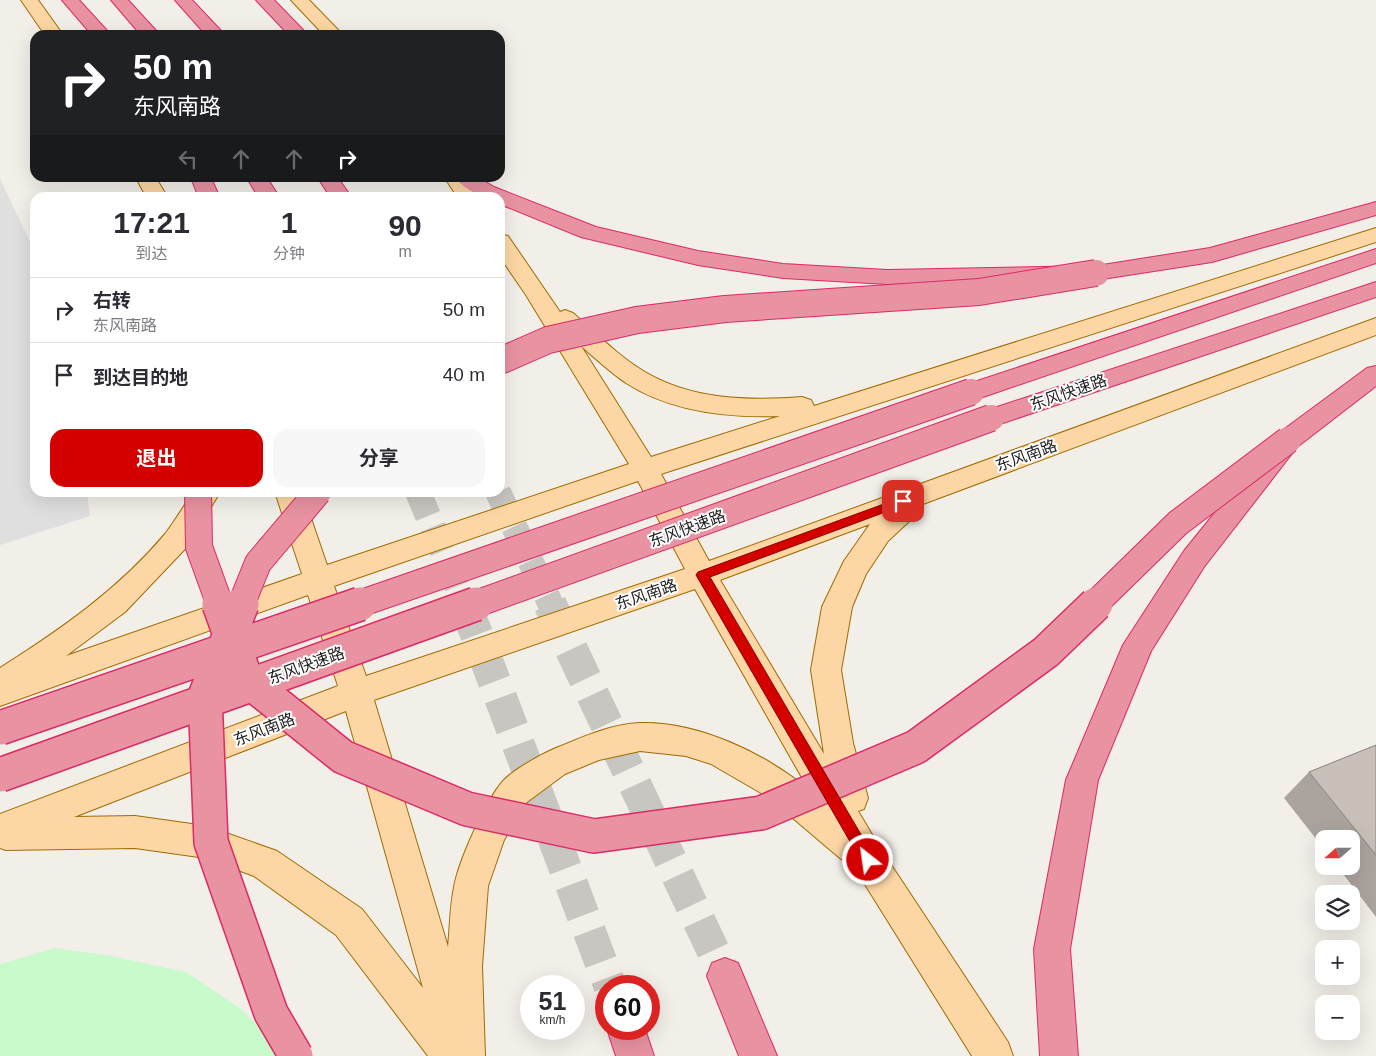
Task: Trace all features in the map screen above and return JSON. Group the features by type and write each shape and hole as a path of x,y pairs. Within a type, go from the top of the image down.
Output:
{"highway":[{"path":"70,0 97,28"},
{"path":"119,0 146,30"},
{"path":"183,0 211,30"},
{"path":"264,0 294,30"},
{"path":"468,192 489,192"},
{"path":"505,198 589,232 698,258 783,271 887,277 1096,273"},
{"path":"505,359 548,340 637,320 724,309 979,292 1212,255 1376,208"},
{"name":"东风快速路","path":"0,728 971,392 1376,256"},
{"name":"东风快速路","path":"0,775 991,418 1376,289"},
{"path":"198,497 199,547 246,679 343,757 467,809 594,836 761,813 916,747 1046,652 1178,523 1376,374"},
{"path":"1059,1056 1052,949 1082,780 1138,645 1194,559 1288,440"},
{"path":"296,1056 272,1013 211,842 205,696 258,563 314,497"},
{"path":"725,976 758,1056"},
{"path":"630,1040 635,1056"}],"main road":[{"path":"29,0 50,30"},
{"path":"299,0 329,30"},
{"path":"459,182 468,192"},
{"path":"0,693 318,580 644,469 1376,235"},
{"path":"505,248 536,292 644,469 702,575 868,860 994,1056"},
{"path":"536,292 596,346 636,377 669,393 700,402 732,407 760,408 853,401"},
{"name":"东风南路","path":"0,830 356,693 702,575 1376,326"},
{"path":"868,860 837,743 826,670 837,607 854,569 878,533 921,494"},
{"path":"0,684 115,604 175,541 204,497"},
{"path":"290,497 356,693 461,1056"},
{"path":"466,1056 464,966 471,886 490,833 515,791 554,764 596,746 640,737 686,742 719,752 780,786 868,860"},
{"path":"0,835 135,832 206,842 265,863 349,922 452,1056"}],"shaded area":[{"path":"0,179 30,242 30,497 88,497 90,516 0,545"}],"green space":[{"path":"55,948 111,956 186,972 241,1009 275,1042 281,1056 0,1056 0,964"}],"building":[{"path":"1376,745 1376,855 1360,835 1360,830 1356,830 1309,772"}],"tunnel":[{"path":"420,497 465,605"},
{"path":"500,497 551,605"},
{"path":"465,604 606,975"},
{"path":"550,604 725,976"}],"route":[{"path":"868,860 702,575 903,501"}]}
